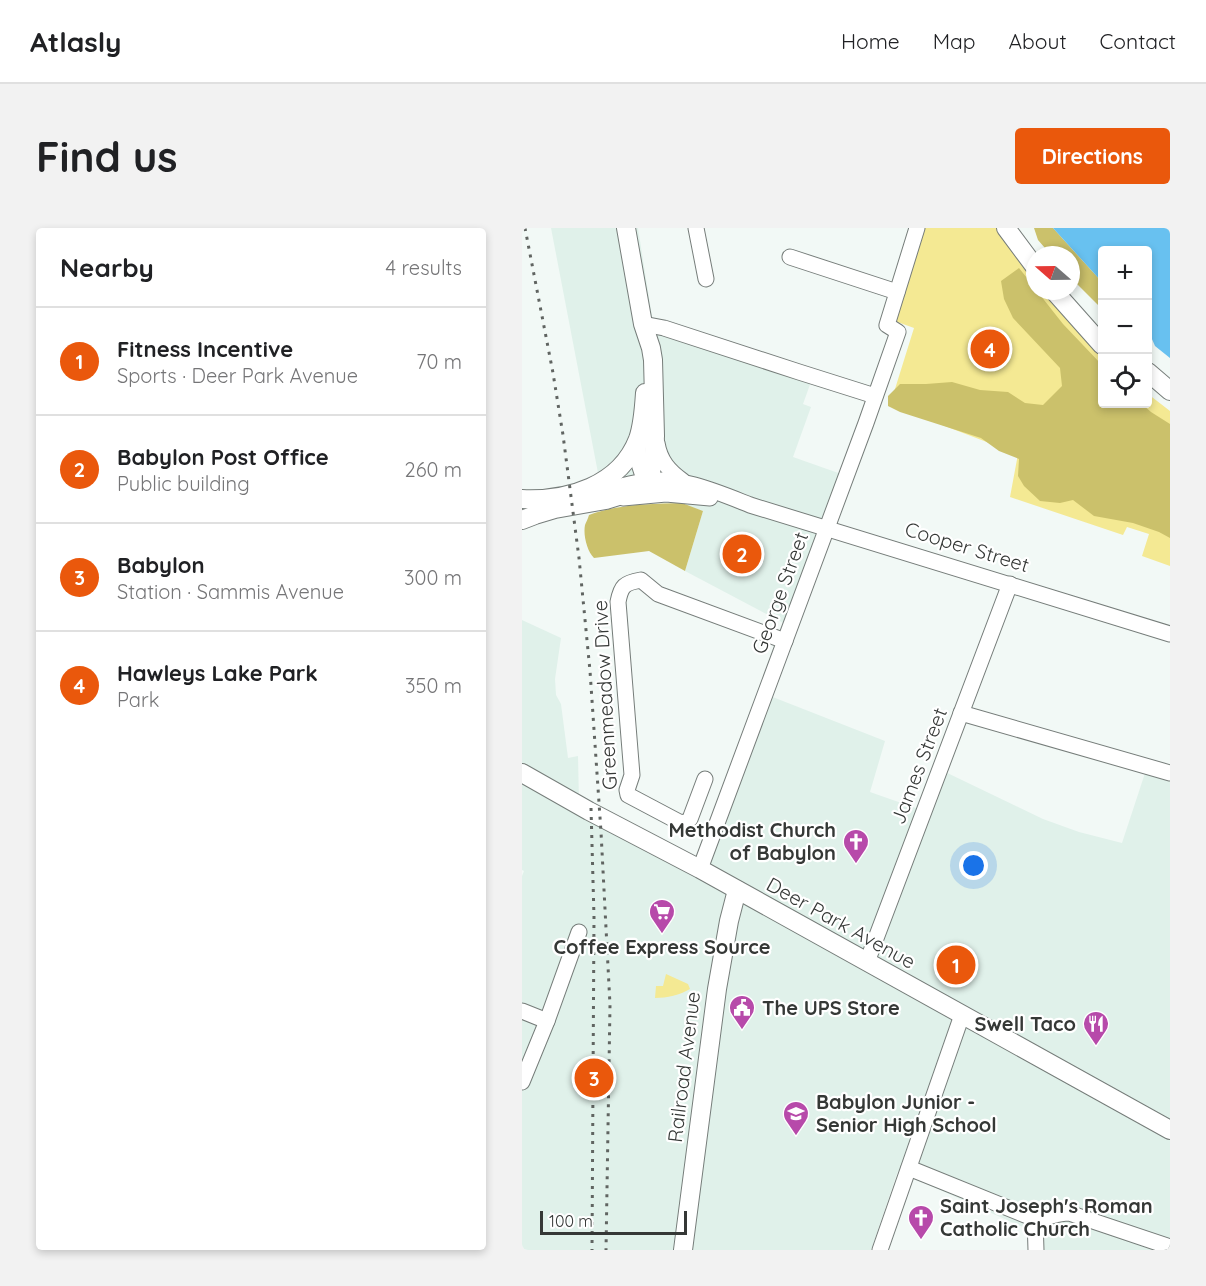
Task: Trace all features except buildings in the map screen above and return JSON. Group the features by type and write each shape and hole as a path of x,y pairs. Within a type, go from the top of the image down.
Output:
{"main road":[{"path":"522,520 555,509 606,500 635,491 646,481 652,467 643,413 644,324 626,228"},
{"path":"1011,233 1026,250"},
{"path":"1011,233 1026,254"},
{"path":"1062,300 1098,340"},
{"path":"1071,300 1098,328"},
{"path":"1152,375 1170,391"},
{"path":"1152,389 1170,404"},
{"path":"583,491 607,480 619,470 647,436"},
{"name":"Cooper Street","path":"522,499 552,498 583,491"},
{"name":"Deer Park Avenue","path":"522,773 700,869 1170,1130"},
{"name":"Railroad Avenue","path":"683,1250 717,989 737,890"}],"street":[{"path":"696,228 706,279"},
{"path":"790,257 897,292 917,228"},
{"name":"George Street","path":"700,869 898,332 887,325 897,292"},
{"path":"644,324 664,328 875,396"},
{"path":"647,436 658,448 665,465 686,483"},
{"path":"646,481 655,489 666,494"},
{"name":"Cooper Street","path":"583,491 597,491 646,481 686,483 750,505 1170,634"},
{"name":"Cooper Street","path":"606,500 666,494 699,496 750,505"},
{"name":"Greenmeadow Drive","path":"705,779 690,819 685,823 628,795 627,790 632,775 618,602 621,588 625,584 641,580 658,594 785,641"},
{"name":"James Street","path":"867,962 1010,584"},
{"path":"961,713 1170,773"},
{"path":"522,1082 579,932"},
{"path":"522,1011 547,1021"},
{"path":"880,1250 962,1015"},
{"path":"909,1168 1035,1219 1046,1219 1069,1213 1170,1247"},
{"path":"1035,1219 1036,1250"}],"shaded area":[{"path":"551,228 638,228 654,329 812,379 803,404 811,407 793,457 844,475 793,628 685,571 703,511 598,473"},
{"path":"922,228 997,228 1026,267 1026,300 1052,300 1077,330 1098,350 1098,408 1152,408 1152,397 1170,411 1170,566 1142,556 1149,534 1127,527 1123,535 1010,497 1018,454 890,405 914,328 892,320"},
{"path":"1034,228 1053,228 1069,246 1043,246 1038,240"},
{"path":"1080,258 1098,278 1098,305 1080,287"},
{"path":"1019,268 1026,277 1026,300 1044,300 1098,361 1098,408 1146,408 1170,424 1170,538 1133,523 1094,516 1073,500 1060,503 1040,501 1024,486 1018,476 1019,459 999,451 981,438 888,406 888,396 900,384 952,382 980,390 1008,392 1025,403 1043,405 1062,386 1060,368 1013,318 1004,299 1001,281"},
{"path":"682,503 703,511 685,571 649,551 594,558 589,551 585,525 589,515 623,507"},
{"path":"522,620 561,638 555,679 556,695 561,704 568,758 578,756 579,801 700,867 765,694 885,741 870,792 927,812 939,769 1043,819 1079,832 1122,843 1147,767 1170,774 1170,1250 1045,1250 1029,1244 1027,1229 898,1171 871,1250 522,1250 522,876 524,871 522,870"},
{"path":"666,974 688,984 690,989 673,996 655,998 656,986 663,986"}],"water":[{"path":"1053,228 1170,228 1170,358 1155,346 1152,339 1152,246 1098,246 1098,278 1080,258 1080,246 1069,246"}],"railway":[{"path":"525,228 563,435 579,558 590,671 610,1005 606,1250"},
{"path":"591,808 594,917 592,1250"}],"place":[{"name":"Hawleys Lake Park","path":"990,349"},
{"name":"Babylon Post Office","path":"742,554"},
{"name":"Methodist Church of Babylon","path":"856,865"},
{"name":"Coffee Express Source","path":"662,935"},
{"name":"Fitness Incentive","path":"956,965"},
{"name":"The UPS Store","path":"742,1031"},
{"name":"Swell Taco","path":"1096,1047"},
{"name":"Babylon","path":"594,1078"},
{"name":"Babylon Junior - Senior High School","path":"796,1137"},
{"name":"Saint Joseph's Roman Catholic Church","path":"921,1241"}]}
